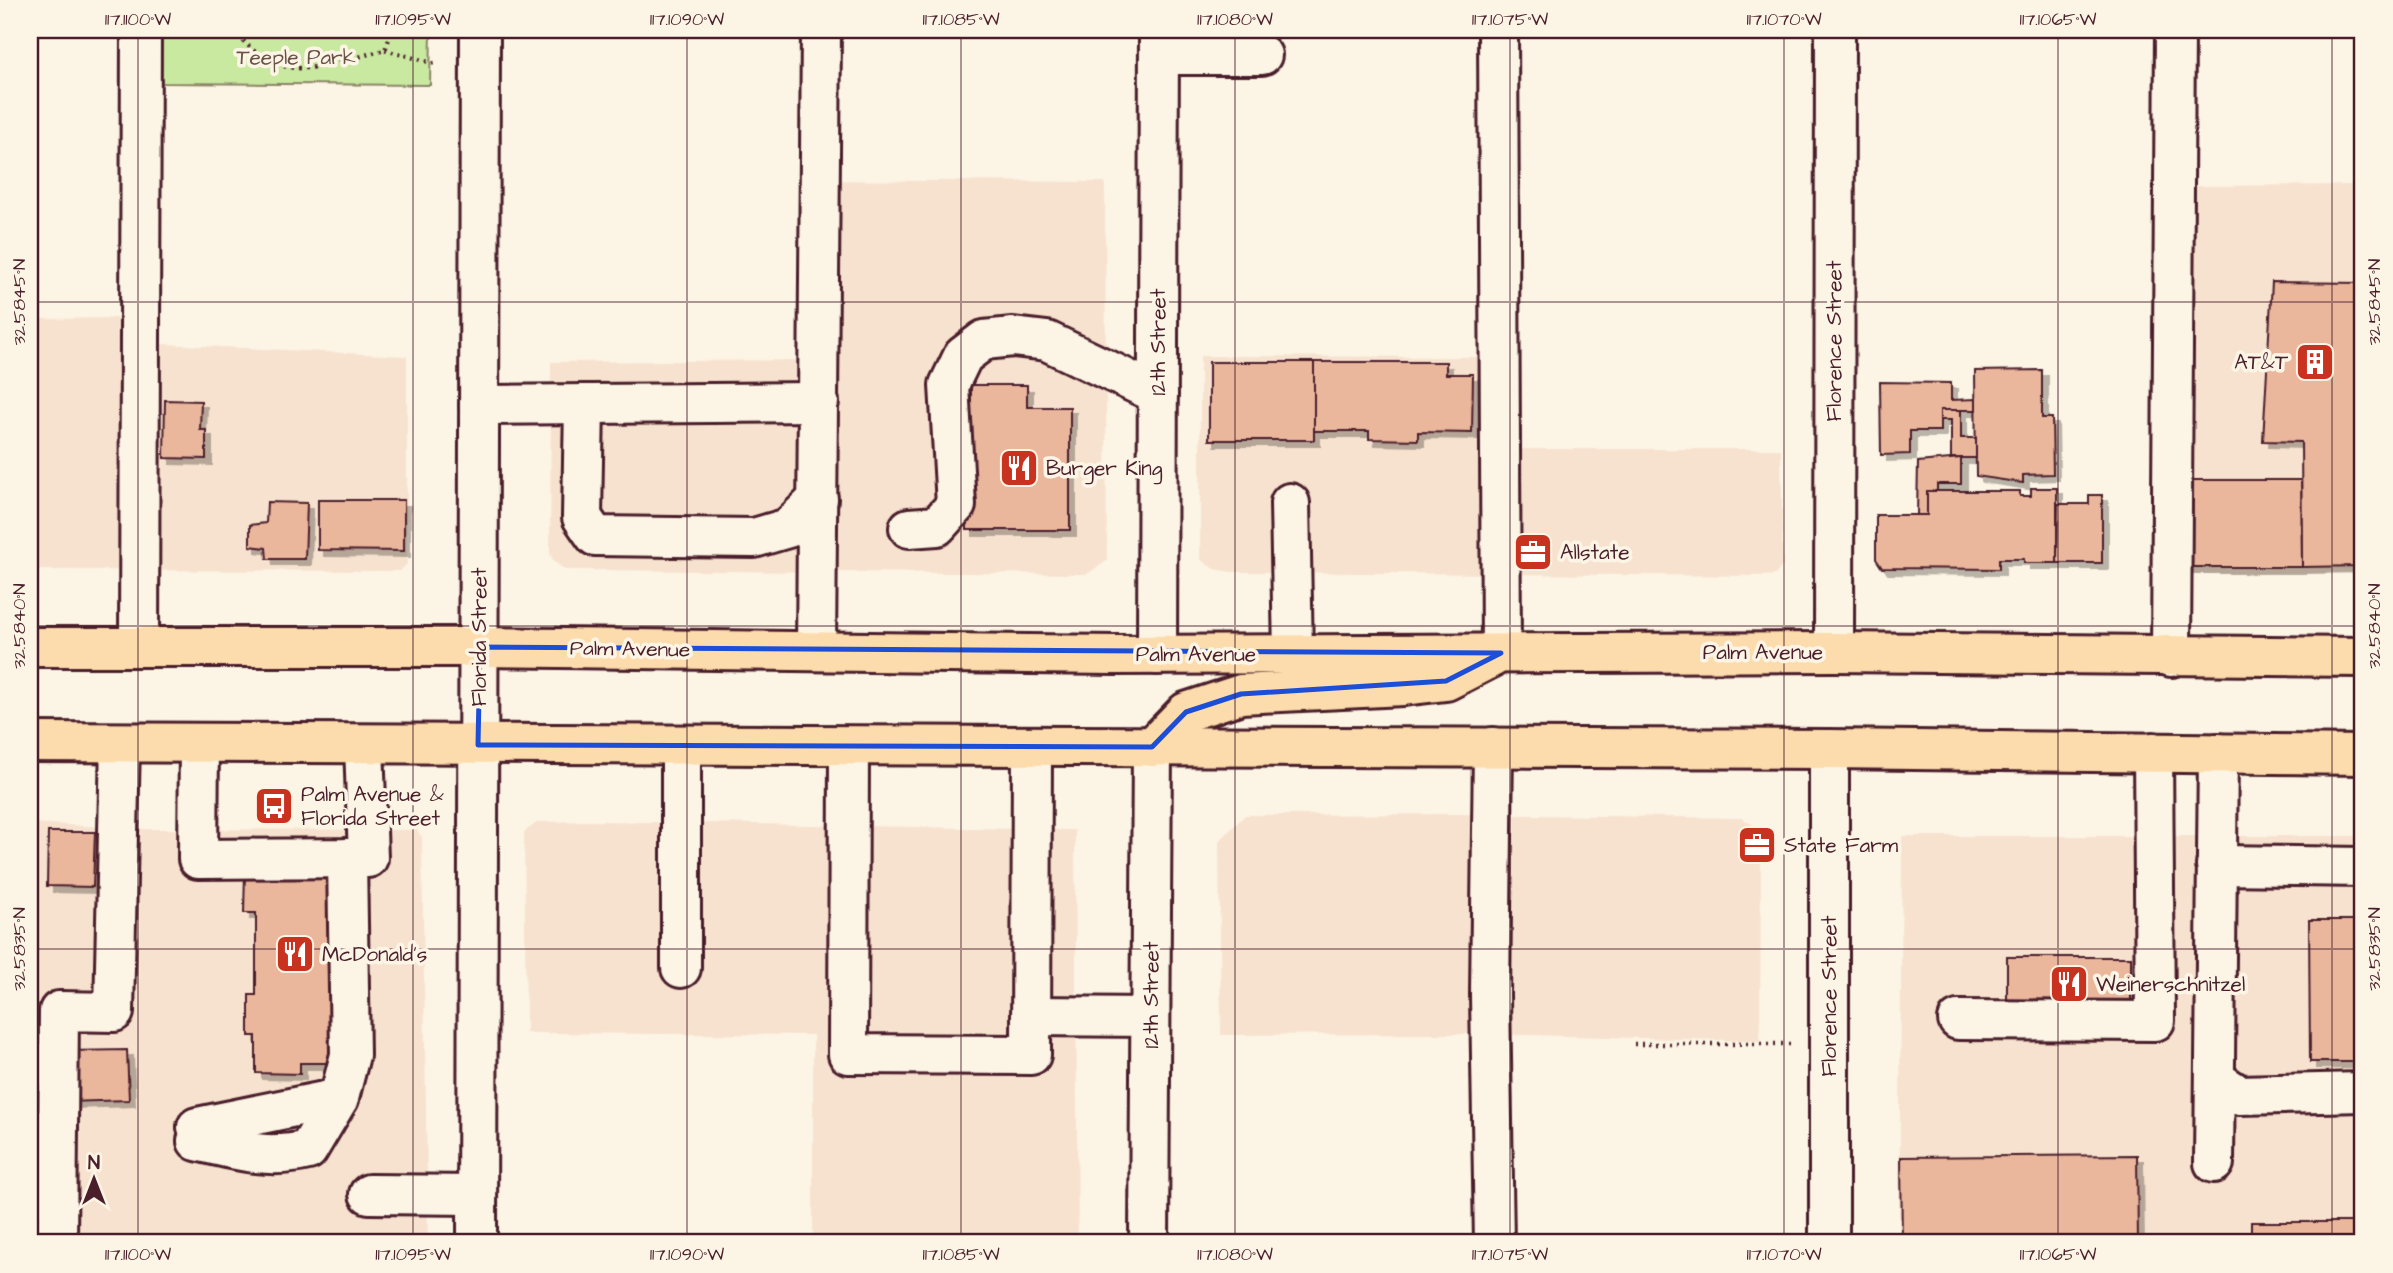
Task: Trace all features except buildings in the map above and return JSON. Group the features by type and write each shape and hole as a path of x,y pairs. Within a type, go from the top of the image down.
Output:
{"highway":[{"name":"Palm Avenue","path":"30,647 480,647 1157,655 1834,652 2363,657"},
{"path":"1152,747 1186,712 1241,694 1403,686 1446,681 1501,653"},
{"path":"30,742 1493,747 2363,755"}],"street":[{"path":"139,647 141,30"},
{"name":"Florida Street","path":"477,1243 480,30"},
{"path":"816,652 821,30"},
{"path":"1498,30 1501,653"},
{"name":"Florence Street","path":"1834,652 1835,30"},
{"path":"2171,657 2175,30"},
{"path":"1159,42 1262,55"},
{"name":"12th Street","path":"1157,655 1159,42"},
{"path":"909,528 937,526 956,505 949,385 963,356 984,341 1013,337 1047,341 1158,394"},
{"path":"478,405 819,402"},
{"path":"584,404 582,517 595,536 754,538 788,528 818,499"},
{"path":"1290,503 1293,654"},
{"path":"57,1243 59,1011 114,1012 120,743"},
{"path":"199,743 198,859 358,858"},
{"path":"197,1134 339,1098 350,1055 364,744"},
{"path":"681,746 681,968"},
{"path":"849,746 848,1054 1031,1055 1032,746"},
{"name":"12th Street","path":"1149,1243 1152,747"},
{"path":"1493,747 1490,995 1494,1243"},
{"name":"Florence Street","path":"1829,749 1829,1243"},
{"path":"1958,1020 2155,1021 2152,752"},
{"path":"2214,1163 2218,752"},
{"path":"2216,865 2363,867"},
{"path":"1031,1016 1150,1017"},
{"path":"2215,1079 2239,1095 2363,1092"},
{"path":"369,1194 477,1195"}],"path":[{"path":"234,30 273,64 298,70 385,50 436,64"},
{"path":"385,50 392,30"},
{"path":"1634,1044 1829,1044"}],"highlighted area":[{"path":"480,647 1501,653 1446,681 1241,694 1186,712 1152,747 478,745"}],"shaded area":[{"path":"801,180 1105,182 1107,561 1087,574 565,570 554,562 550,554 551,362 802,360"},
{"path":"2363,185 2363,573 2182,574 2183,186"},
{"path":"122,318 124,342 407,356 407,564 400,571 30,570 30,319"},
{"path":"1200,356 1492,357 1492,449 1781,449 1783,565 1775,575 1765,576 1231,572 1214,569 1200,559"},
{"path":"1470,814 1742,818 1768,835 1768,859 1761,863 1760,1041 1483,1034 1221,1035 1219,841 1245,815"},
{"path":"538,822 1075,830 1078,1243 813,1243 813,1035 526,1033 524,832"},
{"path":"30,823 146,829 417,830 422,837 428,1243 30,1243"},
{"path":"1902,836 2363,836 2363,1243 1899,1243"}],"green space":[{"name":"Teeple Park","path":"161,30 431,30 430,85 161,83"}],"place":[{"name":"AT&T","path":"2315,362"},
{"name":"Burger King","path":"1019,468"},
{"name":"Allstate","path":"1533,552"},
{"name":"Palm Avenue & Florida Street","path":"274,806"},
{"name":"State Farm","path":"1757,845"},
{"name":"McDonald's","path":"295,954"},
{"name":"Weinerschnitzel","path":"2069,984"}]}
